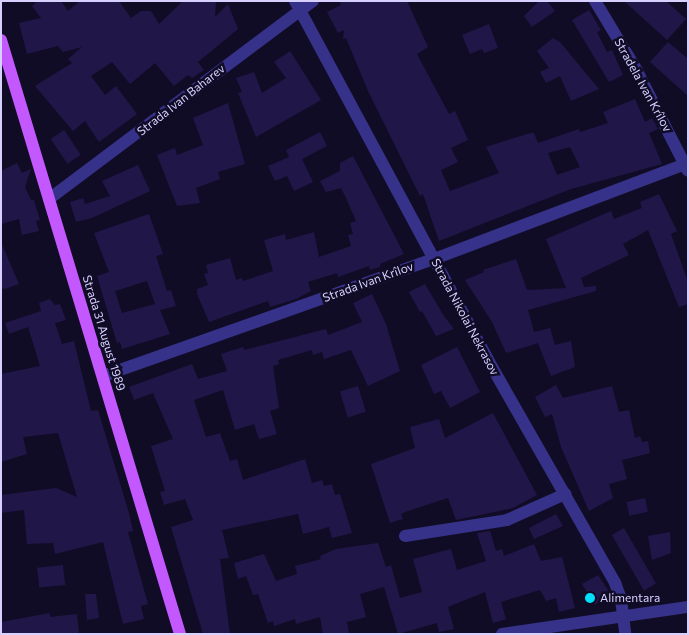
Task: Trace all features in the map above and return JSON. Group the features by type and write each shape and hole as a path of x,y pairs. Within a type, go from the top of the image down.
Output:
{"main road":[{"name":"Strada 31 August 1989","path":"1,40 180,634"}],"street":[{"name":"Strada Ivan Baharev","path":"50,199 103,162 298,5 313,1"},
{"name":"Stradela Ivan Krîlov","path":"595,1 636,69 687,166"},
{"name":"Strada Nikolai Nekrasov","path":"298,5 434,259 615,582 624,616 626,634"},
{"name":"Strada Ivan Krîlov","path":"103,376 434,259 687,166"},
{"path":"405,536 507,520 566,494"},
{"path":"502,634 688,607"}],"building":[{"path":"38,1 61,1 68,11 80,1 119,1 131,18 141,11 151,11 159,24 183,1 216,1 215,17 228,4 238,29 198,62 204,70 192,78 188,75 174,86 155,63 130,84 112,62 91,76 105,95 116,86 137,114 99,142 85,121 73,131 35,86 72,63 68,59 82,47 63,52 58,46 27,54 19,23 41,18 32,6"},
{"path":"339,1 407,1 428,47 417,54 449,114 455,111 468,140 451,148 458,162 441,170 450,191 499,173 486,147 530,133 534,133 538,143 579,129 580,132 608,123 603,112 635,99 645,122 652,118 658,129 649,133 662,164 571,189 439,241 423,194 420,196 368,91 346,38 343,39 344,30 338,33 327,12 341,5","holes":["570,147 580,167 557,175 548,153"]},
{"path":"539,1 547,1 555,11 532,27 524,16"},
{"path":"624,1 666,1 686,19 667,40"},
{"path":"589,10 601,30 597,32 607,52 612,50 623,75 609,82 572,20"},
{"path":"489,24 498,48 484,53 482,49 470,54 462,35"},
{"path":"553,38 560,42 599,89 571,101 560,76 546,83 540,72 549,68 537,51"},
{"path":"668,42 688,59 688,96 650,62"},
{"path":"290,51 321,100 256,137 238,93 242,92 236,78 254,72 262,93 286,78 274,62"},
{"path":"228,103 245,164 218,172 220,179 196,188 200,203 177,206 157,155 175,148 177,155 203,145 193,118"},
{"path":"64,130 81,155 68,164 51,139"},
{"path":"320,132 327,146 302,159 313,182 294,191 287,176 275,181 268,166 289,157 286,150"},
{"path":"353,156 404,254 380,264 380,267 370,270 369,266 338,277 337,273 308,282 311,291 296,299 270,307 268,301 209,322 197,294 197,289 208,285 204,274 208,273 206,265 230,258 236,280 242,278 243,281 273,271 264,240 285,234 286,240 314,232 319,257 351,246 348,235 353,234 350,223 356,221 346,198 341,188 326,192 320,181 340,171 340,163"},
{"path":"17,163 22,173 31,169 25,187 31,200 34,200 40,220 36,221 39,231 22,235 19,219 1,224 1,171"},
{"path":"138,165 150,191 92,218 76,222 70,202 83,198 85,204 110,196 102,181"},
{"path":"659,194 677,231 671,234 688,282 688,304 679,307 648,230 623,244 629,255 581,278 584,287 596,286 596,291 528,310 534,332 550,328 555,345 571,341 575,367 551,376 538,343 506,353 492,322 465,280 484,272 483,270 516,259 527,290 566,288 546,239 611,211 614,219 642,208 640,202"},
{"path":"149,214 163,254 156,256 167,291 171,290 176,306 160,310 170,334 122,349 120,342 117,343 97,276 109,272 94,233","holes":["147,281 155,304 122,313 115,291"]},
{"path":"1,242 19,284 5,289 1,288"},
{"path":"425,284 454,329 436,336 422,311 420,312 409,292"},
{"path":"372,294 386,324 400,371 368,386 351,350 324,359 322,352 313,355 312,350 278,360 279,364 273,366 279,408 270,411 277,434 259,439 254,424 235,430 223,390 194,400 206,437 220,433 230,461 237,459 243,480 305,459 312,483 322,480 324,486 332,484 335,495 340,494 352,533 332,538 329,527 303,534 298,514 222,530 229,558 220,559 230,634 203,634 171,527 193,520 185,499 164,505 160,492 165,491 151,446 173,439 153,393 134,400 129,387 192,364 198,379 227,371 221,354 243,347 244,350 326,329 328,335 362,322 353,303"},
{"path":"50,299 55,305 60,304 66,320 55,323 62,344 74,341 91,411 98,410 129,513 133,531 128,532 148,604 141,606 144,619 123,624 103,542 55,554 53,543 27,544 24,510 1,513 1,495 56,488 77,497 58,433 23,437 27,454 1,462 1,374 40,366 28,327 9,334 5,323 41,311 39,303"},
{"path":"457,347 480,392 450,408 441,391 434,394 421,365"},
{"path":"556,385 563,398 612,386 619,412 629,410 635,438 640,436 642,442 648,441 650,453 622,460 627,479 609,484 613,498 589,511 561,447 552,414 545,417 535,397"},
{"path":"358,386 366,412 348,417 340,392"},
{"path":"493,413 537,495 513,508 456,520 448,498 401,514 403,519 390,523 371,464 415,448 410,427 439,419 445,438"},
{"path":"645,498 648,512 629,516 626,502"},
{"path":"556,514 563,526 534,539 529,528"},
{"path":"624,528 656,583 644,590 612,535"},
{"path":"490,531 496,551 502,549 504,556 534,544 541,561 562,557 575,608 559,612 556,598 546,601 540,590 501,602 506,619 493,623 485,592 448,607 454,629 439,632 437,623 398,634 384,587 360,594 366,617 347,622 349,634 323,634 320,617 296,624 295,619 274,626 273,621 268,623 258,594 253,595 246,576 238,579 234,563 264,554 276,581 297,574 295,566 321,559 320,556 336,549 378,543 386,567 391,565 400,598 422,592 413,559 451,549 457,570 486,561 477,533"},
{"path":"670,532 671,553 652,560 648,536"},
{"path":"63,565 65,585 39,588 37,568"},
{"path":"598,575 610,593 595,605 582,584"},
{"path":"85,594 96,594 99,618 87,620"},
{"path":"50,613 50,617 77,614 79,634 1,634 1,622"}],"place":[{"name":"Alimentara","path":"590,598"}]}
